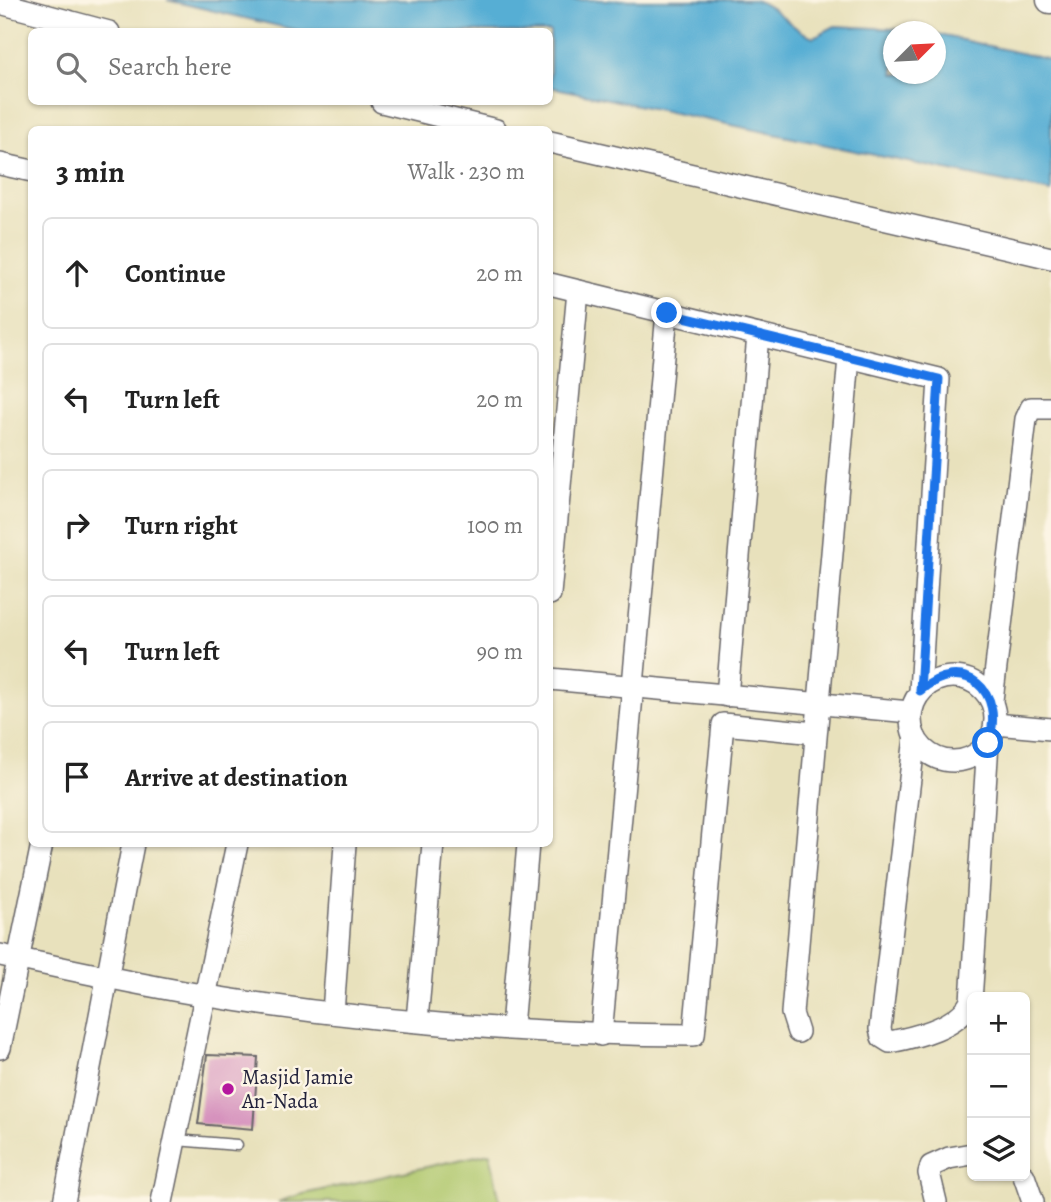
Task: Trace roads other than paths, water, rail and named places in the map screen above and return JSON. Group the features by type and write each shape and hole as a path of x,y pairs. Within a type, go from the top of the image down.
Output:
{"street":[{"path":"0,3 93,28"},
{"path":"394,105 480,126"},
{"path":"553,143 1051,258"},
{"path":"0,164 28,170"},
{"path":"553,285 939,379 920,691 910,712 915,737 880,1030 882,1037 890,1042 954,1021 966,1012 971,1002 992,734 992,700 1026,419 1036,406 1051,408"},
{"path":"553,562 578,291"},
{"path":"601,1035 667,313"},
{"path":"727,696 758,335"},
{"path":"798,1032 792,1013 814,733 849,358"},
{"path":"920,691 931,682 958,676 972,680 992,700"},
{"path":"553,679 910,712"},
{"path":"9,957 207,996 333,1013 601,1035 694,1035 723,724 814,733"},
{"path":"915,737 926,752 941,760 959,761 975,755 992,734 1051,729"},
{"path":"0,1048 9,957 41,847"},
{"path":"64,1202 132,847"},
{"path":"162,1202 236,847"},
{"path":"333,1013 345,847"},
{"path":"417,1020 433,847"},
{"path":"512,1027 528,847"},
{"path":"936,1202 929,1173 932,1166 949,1158 967,1155"},
{"path":"1026,1181 1033,1202"}],"lane":[{"path":"176,1140 237,1145"}],"water":[{"path":"167,0 754,0 770,7 798,29 814,37 835,26 883,29 883,84 946,84 946,36 1051,60 1051,192 553,88 553,28 287,28"}],"place":[{"name":"Masjid Jamie An-Nada","path":"228,1089"}]}
